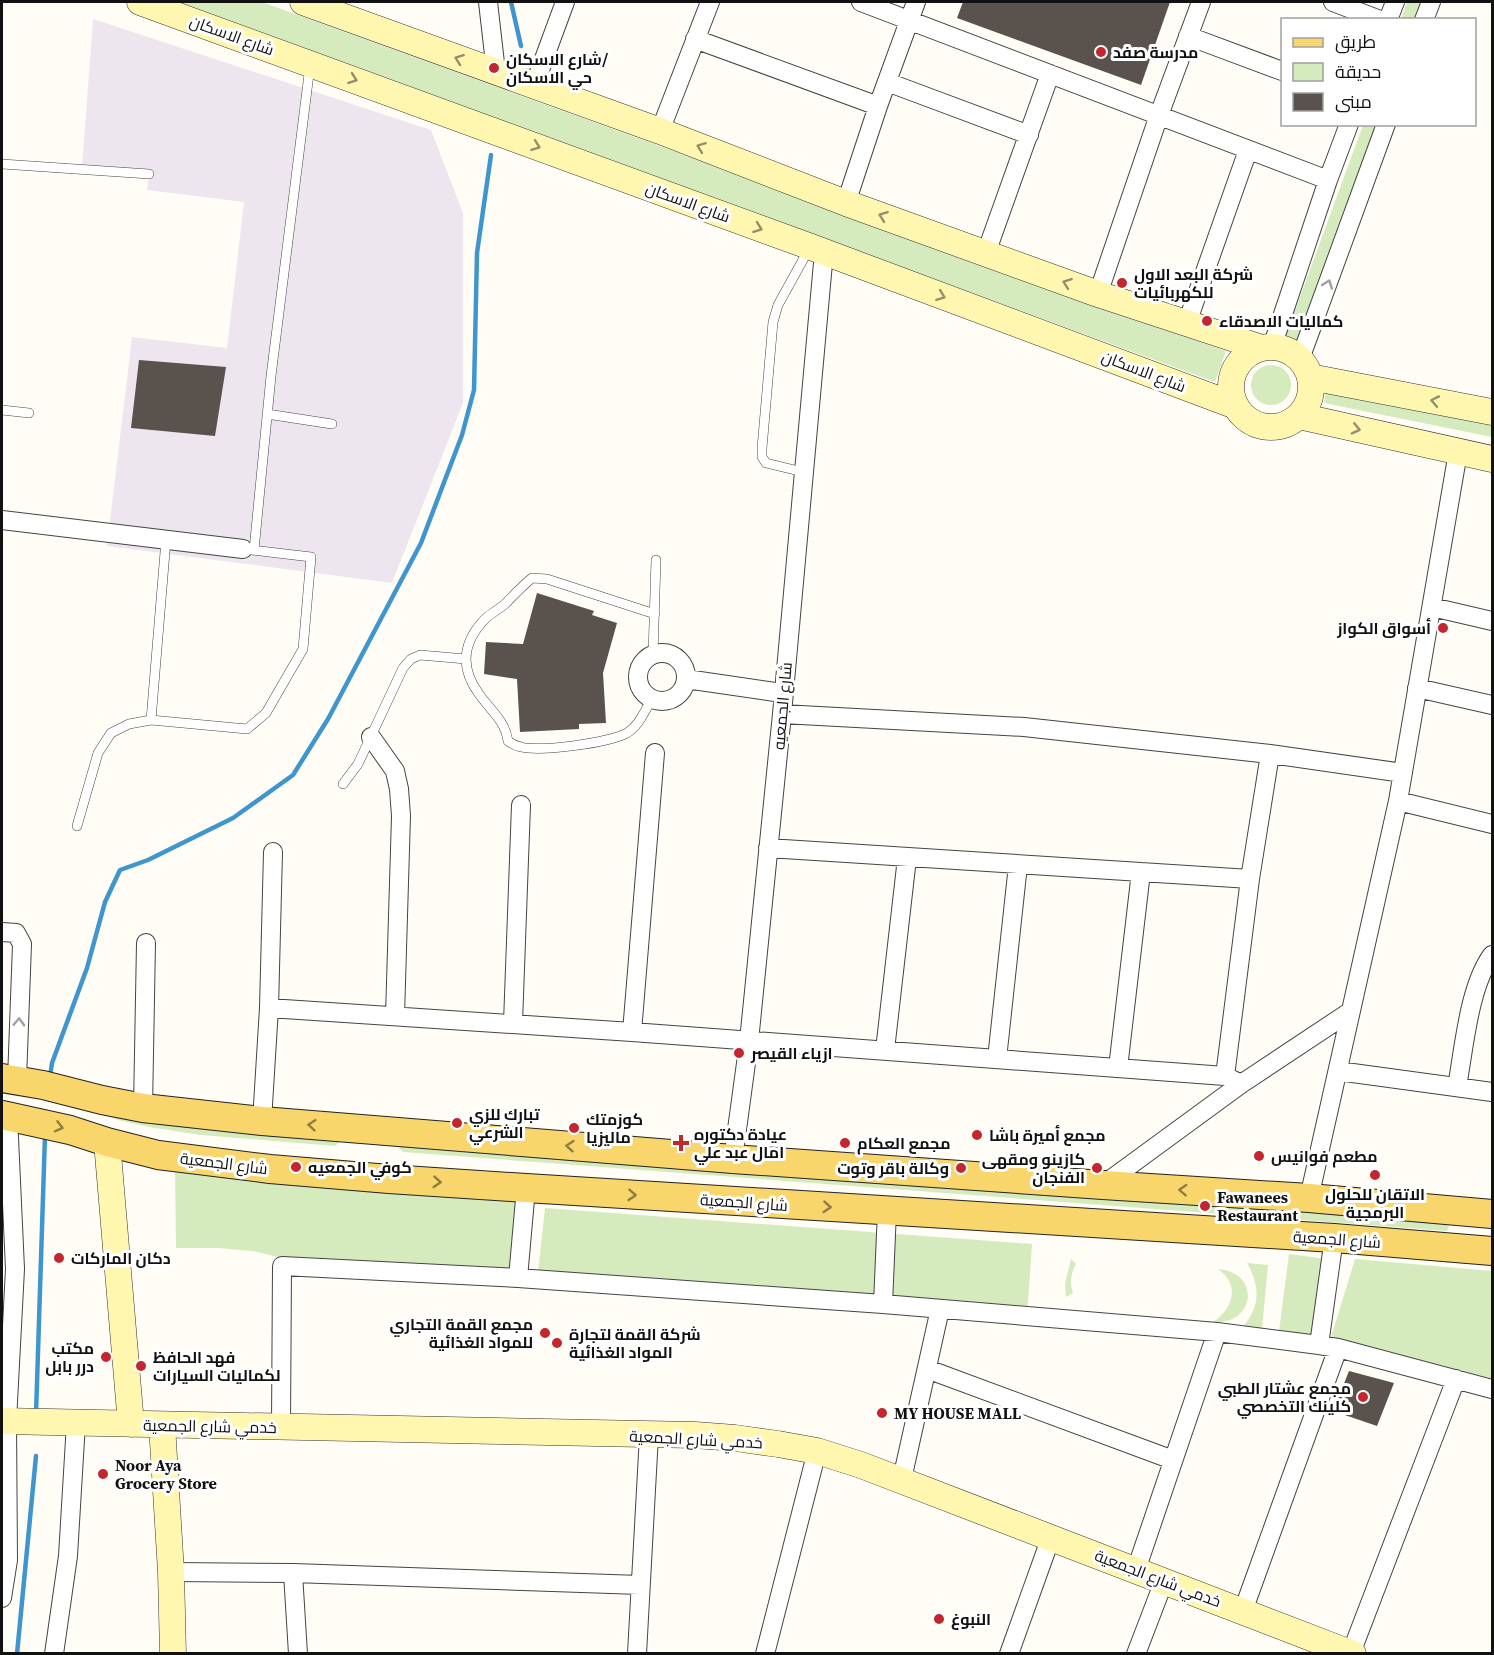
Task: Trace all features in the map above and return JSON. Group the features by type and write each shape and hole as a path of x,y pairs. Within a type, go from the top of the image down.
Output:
{"main road":[{"name":"شارع الاسكان","path":"140,2 818,249 1236,406"},
{"path":"318,4 986,254 1187,323 1267,347 1292,352 1305,368 1311,388 1310,398 1299,416 1281,426 1270,427 1250,421 1236,406 1232,396 1231,386 1237,366 1252,351 1267,347"},
{"path":"1305,368 1492,412"},
{"path":"1299,416 1492,459"},
{"path":"9,1079 142,1108 262,1121 733,1159 1309,1198 1492,1214"},
{"name":"شارع الجمعية","path":"5,1116 70,1130 158,1155 270,1169 526,1188 1334,1238 1492,1251"},
{"path":"334,1174 345,1161 348,1153 346,1136 342,1128"},
{"path":"394,1179 389,1173 385,1155 387,1147 397,1133"},
{"path":"107,1142 131,1424"},
{"path":"1442,1248 1453,1230 1449,1210"},
{"name":"خدمي شارع الجمعية","path":"4,1421 695,1435 735,1438 817,1451 902,1479 1352,1653"},
{"path":"162,1425 171,1572 173,1653"}],"street":[{"path":"488,2 496,72"},
{"path":"534,86 565,2"},
{"path":"861,2 1328,180"},
{"path":"846,203 886,82 916,2"},
{"path":"1098,294 1159,116 1202,2"},
{"path":"1333,2 1375,18"},
{"path":"1389,18 1395,2"},
{"path":"1425,18 1431,2"},
{"path":"660,131 695,39 703,4"},
{"path":"1188,36 1281,71"},
{"path":"695,39 878,106"},
{"path":"986,254 1050,74"},
{"path":"886,82 1029,135"},
{"path":"1267,347 1348,126"},
{"path":"1305,368 1385,126"},
{"path":"1187,323 1248,150"},
{"name":"شارع الجمعيه","path":"733,1159 749,1041 782,714 782,693 803,472 818,249"},
{"path":"1309,1198 1398,801 1458,452"},
{"path":"2,520 248,550"},
{"path":"1432,607 1492,621"},
{"path":"666,653 680,661 684,667 686,679 677,696 662,702 652,699 642,691 637,675 644,661 653,655 666,653"},
{"path":"686,679 782,693"},
{"path":"1418,688 1492,705"},
{"path":"782,714 1024,727 1270,754 1402,773"},
{"path":"371,737 395,771 399,789 401,816 395,1016"},
{"path":"632,1032 655,753"},
{"path":"1233,1080 1250,879 1270,754"},
{"path":"1398,801 1492,824"},
{"path":"513,1023 521,805"},
{"path":"768,848 1250,879"},
{"path":"262,1121 269,1008 273,852"},
{"path":"885,1050 907,858"},
{"path":"997,1059 1018,865"},
{"path":"1118,1068 1141,872"},
{"path":"2,932 16,933 22,944 9,1079"},
{"path":"142,1108 146,943"},
{"path":"1457,1087 1478,980 1492,955"},
{"path":"269,1008 885,1050 1118,1068 1233,1080"},
{"path":"1103,1185 1233,1080 1351,1011"},
{"path":"1338,1071 1492,1092"},
{"path":"2,1598 5,1560 4,1421 8,1269 5,1116"},
{"path":"518,1278 526,1188"},
{"path":"883,1304 887,1211"},
{"path":"1319,1345 1334,1238"},
{"path":"281,1427 282,1266 518,1278 883,1304 1217,1332 1338,1348 1492,1389"},
{"path":"902,1479 940,1309"},
{"path":"1136,1570 1217,1332"},
{"path":"1243,1611 1338,1348"},
{"path":"927,1369 1173,1460"},
{"path":"1352,1653 1456,1379"},
{"path":"54,1653 68,1556 76,1423"},
{"path":"637,1653 650,1435"},
{"path":"765,1653 817,1451"},
{"path":"1009,1653 1051,1537"},
{"path":"171,1572 293,1573 640,1585"},
{"path":"293,1573 298,1653"},
{"path":"1136,1653 1164,1581"}],"lane":[{"path":"77,826 98,753 111,733 129,724 151,720 247,729 266,713 303,649 311,557 248,550 310,64"},
{"path":"2,164 149,174"},
{"path":"803,472 766,463 762,457 762,448 773,322 778,305 818,249"},
{"path":"2,410 29,413"},
{"path":"267,414 332,424"},
{"path":"151,720 166,540"},
{"path":"653,655 656,560"},
{"path":"652,699 636,727 626,733 590,744 533,749 517,747 508,741 507,731 501,720 477,692 468,675 466,658 467,646 486,619 532,578 547,579 654,615"},
{"path":"343,784 358,764 403,668 411,659 420,656 466,658"}],"shaded area":[{"path":"93,19 431,130 463,213 463,403 392,583 107,546 132,337 227,348 244,202 147,190 149,175 82,167"}],"green space":[{"path":"179,2 262,2 1226,351 1215,382"},
{"path":"1407,2 1422,2 1415,18 1402,18"},
{"path":"1363,126 1377,126 1298,343 1285,338"},
{"path":"1271,365 1285,371 1291,385 1285,399 1271,405 1257,399 1251,385 1257,371"},
{"path":"1326,389 1492,423 1492,437 1324,403"},
{"path":"88,1109 341,1141 335,1146 201,1135 118,1120"},
{"path":"398,1142 1446,1220 1449,1226 1447,1231 403,1152 398,1147"},
{"path":"175,1166 520,1192 518,1280 290,1260 253,1251 176,1248"},
{"path":"545,1208 1032,1244 1027,1317 537,1282"},
{"path":"1289,1254 1327,1259 1316,1344 1278,1339"},
{"path":"1071,1259 1076,1264 1071,1278 1073,1293 1066,1297 1065,1284"},
{"path":"1355,1259 1492,1271 1492,1389 1329,1344"},
{"path":"1247,1263 1268,1265 1262,1329 1242,1328 1252,1312 1256,1297 1255,1281"},
{"path":"1218,1269 1232,1272 1241,1279 1247,1288 1248,1298 1245,1307 1238,1315 1227,1321 1213,1322 1226,1310 1232,1296 1229,1282"}],"building":[{"name":"مدرسة صفد","path":"963,2 1170,2 1141,85 957,18"},
{"path":"139,360 226,367 215,436 131,428"},
{"path":"537,593 594,611 592,615 617,623 603,673 606,723 579,724 579,729 520,732 517,679 484,674 486,642 523,644"},
{"name":"مجمع عشتار الطبي كلينك التخصصي","path":"1349,1371 1394,1383 1377,1426 1333,1411"}],"waterway":[{"path":"511,2 521,46"},
{"path":"50,1077 52,1063 87,968 105,902 120,870 148,860 233,818 293,775 328,719 421,543 462,435 474,390 477,253 491,155"},
{"path":"36,1414 45,1135"},
{"path":"17,1654 36,1456"}],"place":[{"name":"مدرسة صفد","path":"1101,52"},
{"name":"شارع الاسكان/ حي الاسكان","path":"494,68"},
{"name":"شركة البعد الاول للكهربائيات","path":"1122,283"},
{"name":"كماليات الاصدقاء","path":"1207,321"},
{"name":"أسواق الكواز","path":"1443,628"},
{"name":"ازياء القيصر","path":"739,1053"},
{"name":"تبارك للزي الشرعي","path":"457,1123"},
{"name":"كوزمتك ماليزيا","path":"574,1128"},
{"name":"مجمع أميرة باشا","path":"977,1135"},
{"name":"عيادة دكتوره امال عبد علي","path":"681,1143"},
{"name":"مجمع العكام","path":"845,1143"},
{"name":"مطعم فوانيس","path":"1259,1156"},
{"name":"كوفي الجمعيه","path":"296,1167"},
{"name":"وكالة باقر وتوت","path":"961,1168"},
{"name":"كازينو ومقهى الفنجان","path":"1097,1168"},
{"name":"الاتقان للحلول البرمجية","path":"1375,1175"},
{"name":"Fawanees Restaurant","path":"1205,1206"},
{"name":"دكان الماركات","path":"59,1258"},
{"name":"مجمع القمة التجاري للمواد الغذائية","path":"545,1333"},
{"name":"شركة القمة لتجارة المواد الغذائية","path":"557,1343"},
{"name":"مكتب درر بابل","path":"106,1357"},
{"name":"فهد الحافظ لكماليات السيارات","path":"141,1366"},
{"name":"مجمع عشتار الطبي كلينك التخصصي","path":"1363,1397"},
{"name":"MY HOUSE MALL","path":"882,1413"},
{"name":"Noor Aya Grocery Store","path":"103,1474"},
{"name":"النبوغ","path":"939,1619"}]}
